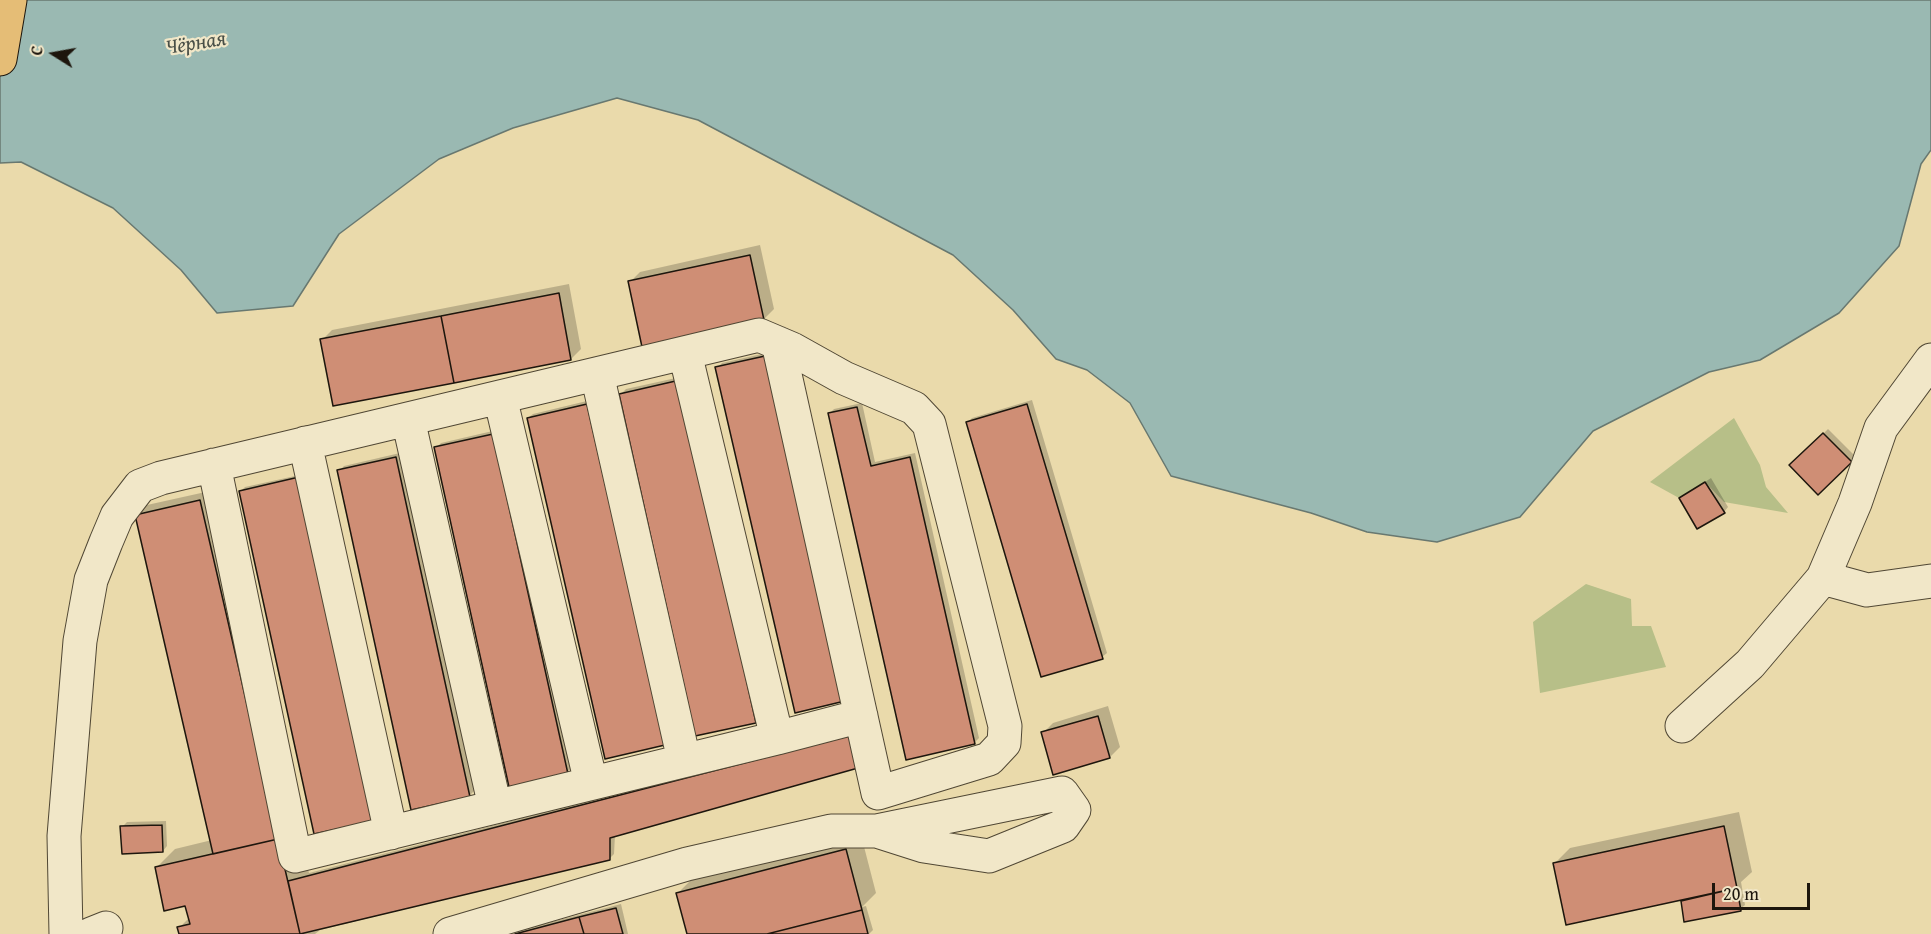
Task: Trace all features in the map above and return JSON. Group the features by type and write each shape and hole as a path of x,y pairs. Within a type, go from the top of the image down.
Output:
{"main road":[{"path":"0,59 10,0"}],"lane":[{"path":"66,934 64,836 80,641 92,580 117,516 140,486 161,478 214,465 759,336 778,344 844,378 914,408 929,424 1005,726 1004,743 989,759 878,794 778,344"},
{"path":"685,353 777,738"},
{"path":"1682,726 1750,664 1823,578 1855,503 1881,428 1931,360"},
{"path":"597,374 684,760"},
{"path":"500,397 591,783"},
{"path":"408,419 495,807"},
{"path":"305,443 391,832"},
{"path":"214,465 295,856 861,716"},
{"path":"1823,578 1867,590 1931,581"},
{"path":"450,934 687,864 831,831 877,831 1062,793 1074,810 1063,826 989,856 924,846 877,831"}],"green space":[{"path":"1734,418 1760,465 1766,487 1788,513 1724,502 1705,482 1679,498 1650,482"},
{"path":"1586,584 1631,599 1632,626 1651,626 1666,667 1540,693 1533,622"}],"water":[{"name":"Чёрная","path":"0,0 1931,0 1931,150 1921,164 1899,246 1839,313 1760,360 1709,372 1593,431 1520,517 1437,542 1367,532 1311,513 1171,476 1130,403 1087,370 1056,359 1013,310 953,255 698,120 617,98 513,128 439,159 339,234 293,306 217,313 181,270 113,208 21,162 0,163"}],"building":[{"path":"750,255 764,320 642,347 628,281"},
{"path":"559,293 571,360 454,383 441,316"},
{"path":"441,316 454,383 333,406 320,339"},
{"path":"774,354 853,699 795,713 715,367"},
{"path":"680,380 756,723 695,736 619,394"},
{"path":"587,404 665,745 605,759 527,418"},
{"path":"1027,404 1103,659 1041,677 966,422"},
{"path":"857,407 871,466 910,457 975,744 906,760 828,413"},
{"path":"1823,433 1852,462 1818,495 1789,465"},
{"path":"493,434 568,774 509,787 434,447"},
{"path":"396,457 470,797 411,810 337,470"},
{"path":"299,477 375,821 314,834 239,491"},
{"path":"1705,482 1725,513 1697,529 1679,498"},
{"path":"200,500 278,839 213,854 135,515"},
{"path":"1098,716 1110,758 1053,775 1041,732"},
{"path":"852,735 858,768 610,838 610,860 300,934 288,881"},
{"path":"162,825 163,852 122,854 120,826"},
{"path":"1724,826 1737,888 1566,925 1553,863"},
{"path":"278,839 300,934 179,934 177,927 190,924 185,906 164,911 155,867"},
{"path":"846,849 862,910 767,934 687,934 676,893"},
{"path":"1737,888 1741,911 1684,922 1681,901"},
{"path":"616,908 623,934 584,934 579,917"},
{"path":"862,910 868,934 767,934"},
{"path":"579,917 584,934 515,934"}]}
